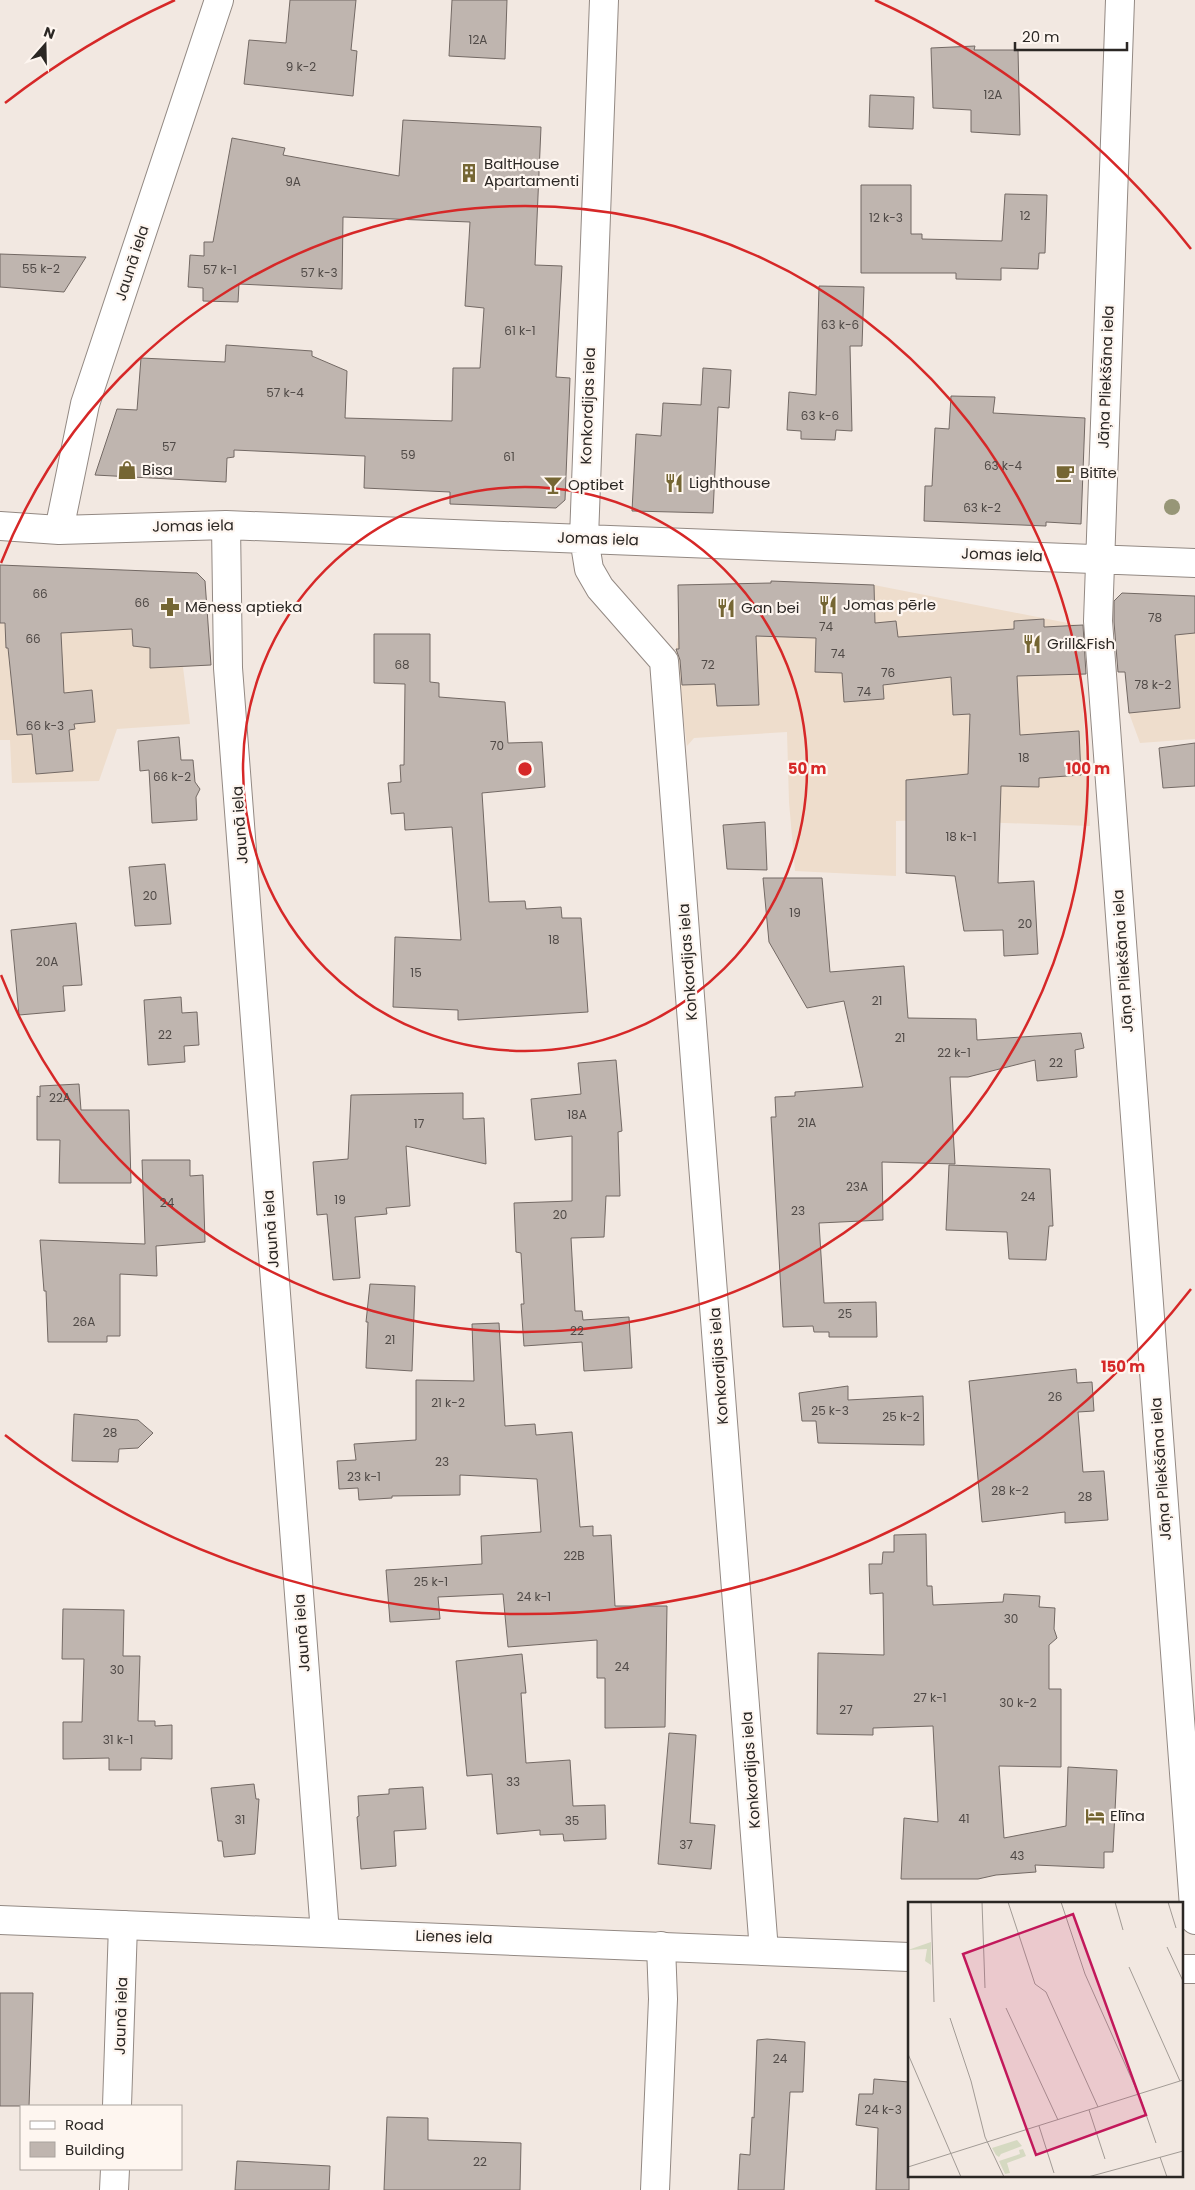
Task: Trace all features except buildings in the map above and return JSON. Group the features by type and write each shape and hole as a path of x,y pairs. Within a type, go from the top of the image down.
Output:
{"street":[{"name":"Jaunā iela","path":"59,530 85,404 219,0"},
{"name":"Konkordijas iela","path":"604,0 584,538 589,569 600,588 664,661 764,1951"},
{"name":"Jāņa Pliekšāna iela","path":"1120,0 1098,620 1195,1920"},
{"name":"Jaunā iela","path":"226,525 228,668 325,1933"},
{"name":"Jomas iela","path":"0,526 59,530 226,525 1195,564"},
{"name":"Lienes iela","path":"0,1920 908,1957"},
{"name":"Jaunā iela","path":"117,2105 123,1925"},
{"path":"655,2190 663,1999 662,1946"},
{"path":"1182,1969 1195,1969"},
{"path":"114,2190 115,2170"}],"shaded area":[{"path":"0,565 197,573 205,581 211,665 183,667 190,724 117,729 99,781 12,783 10,740 0,740"},
{"path":"771,581 874,585 1078,625 1090,826 924,820 896,821 896,876 795,871 789,802 787,732 694,738 687,746 679,686 676,649 679,631 678,585 770,583"},
{"path":"1122,593 1195,596 1195,739 1140,743 1129,713 1125,662 1118,661 1113,603"}],"place":[{"name":"BaltHouse Apartamenti","path":"469,173"},
{"name":"Bisa","path":"127,470"},
{"name":"Bitīte","path":"1065,473"},
{"name":"Lighthouse","path":"674,483"},
{"name":"Optibet","path":"553,485"},
{"name":"Jomas pērle","path":"828,605"},
{"name":"Mēness aptieka","path":"170,607"},
{"name":"Gan bei","path":"726,608"},
{"name":"Grill&Fish","path":"1032,644"},
{"name":"Elīna","path":"1095,1816"}]}
